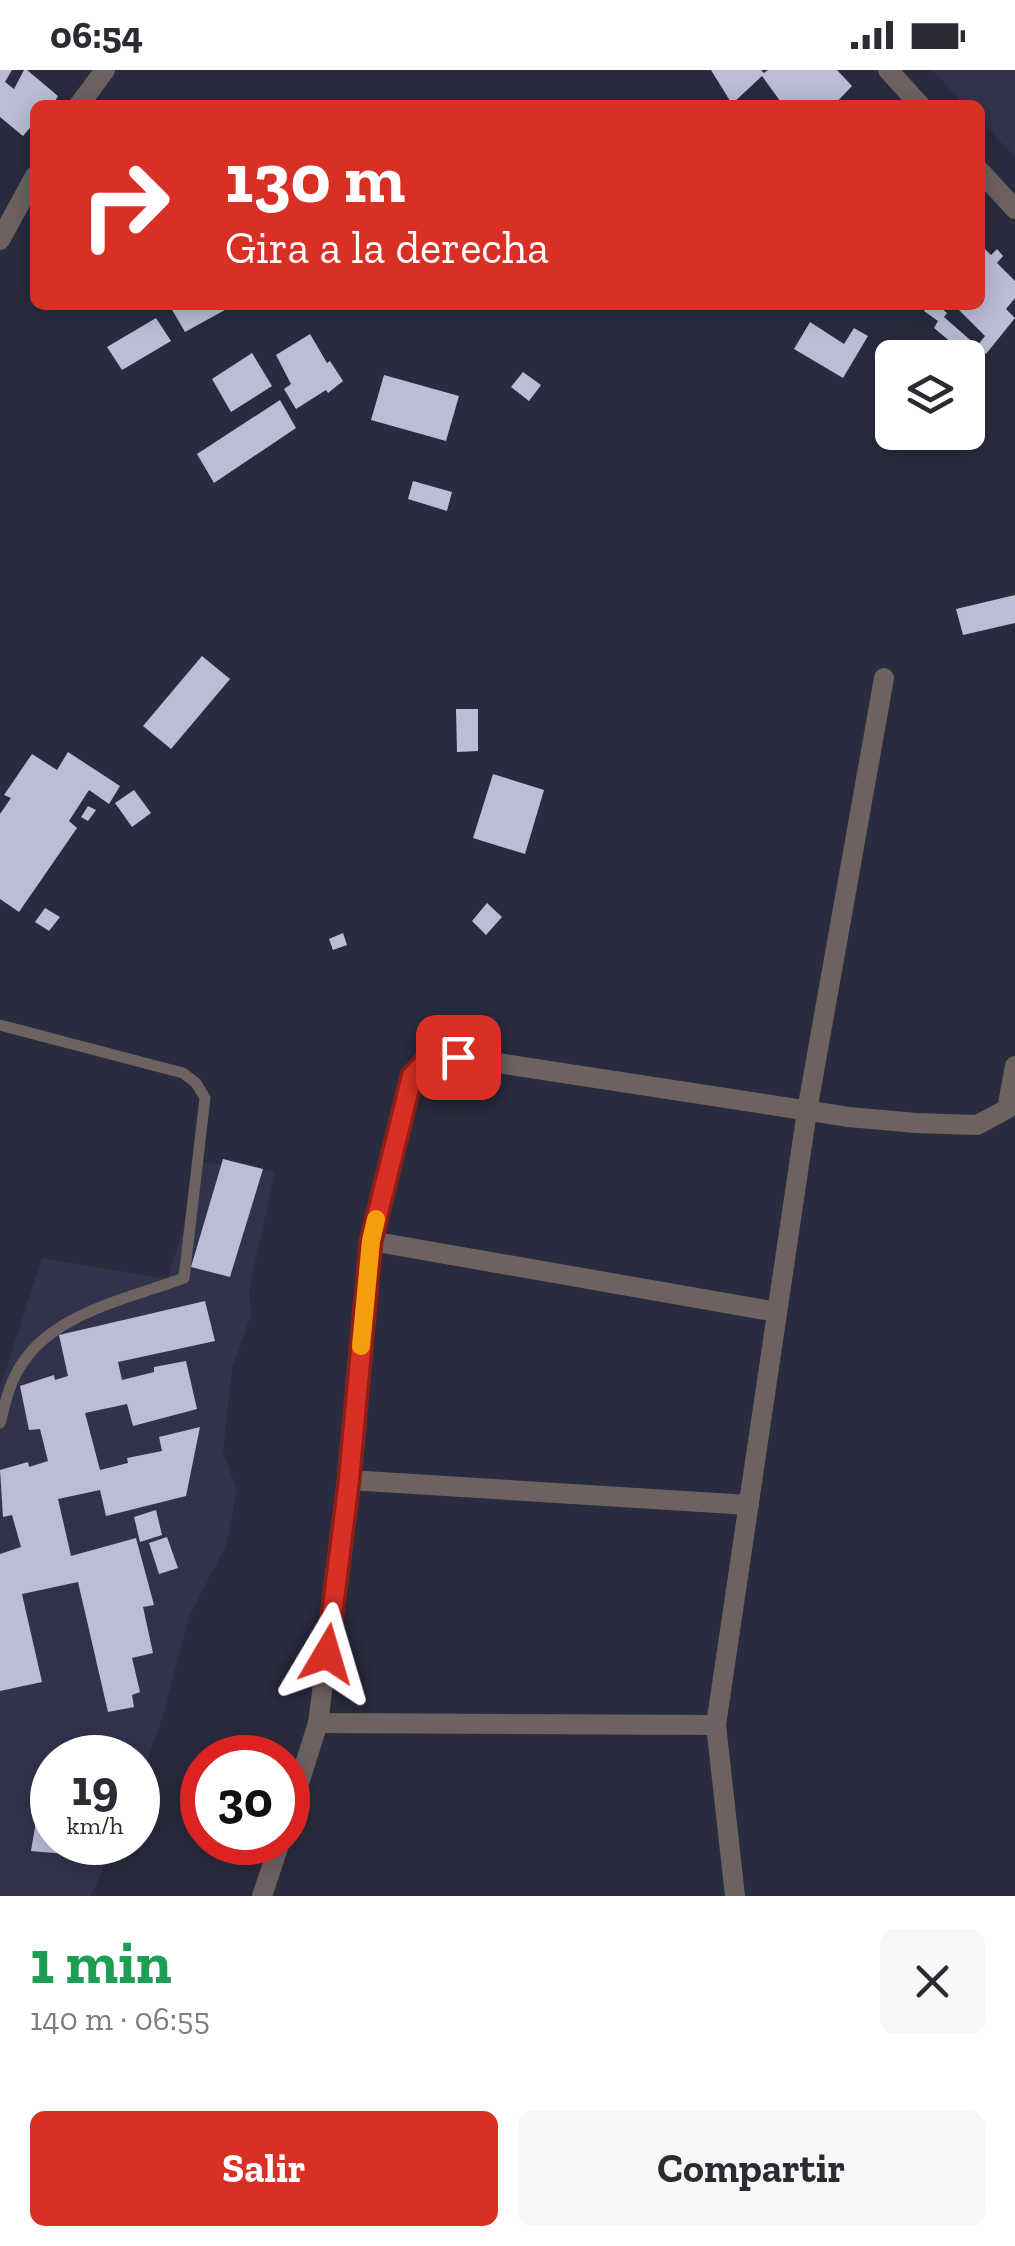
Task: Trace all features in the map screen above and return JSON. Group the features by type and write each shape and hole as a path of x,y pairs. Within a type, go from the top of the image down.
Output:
{"street":[{"path":"83,100 104,70"},
{"path":"888,70 915,100"},
{"path":"985,176 1015,209"},
{"path":"0,240 30,185"},
{"path":"736,1896 716,1726 807,1111 884,678"},
{"path":"310,1748 318,1723 349,1480 371,1241 412,1076 428,1059 458,1057 807,1111 916,1123 977,1125 1007,1109 1015,1066"},
{"path":"371,1241 777,1312"},
{"path":"349,1480 749,1504"},
{"path":"318,1723 716,1726"},
{"path":"262,1896 272,1865"}],"lane":[{"path":"0,1026 183,1073 196,1083 205,1098 184,1278 58,1326 38,1344 14,1376 0,1423"}],"shaded area":[{"path":"932,70 1015,70 1015,157 985,125 985,100 960,100"},
{"path":"203,1162 275,1172 249,1290 251,1314 232,1369 223,1451 237,1491 226,1545 189,1617 156,1735 30,1735 30,1865 105,1865 91,1896 0,1896 0,1387 42,1258 168,1279"}],"building":[{"path":"0,70 12,70 5,82 14,89 27,70 58,96 56,100 30,100 30,128 23,136 0,117"},
{"path":"711,70 837,70 852,86 839,100 779,100 762,76 736,100 730,100"},
{"path":"985,249 991,255 997,249 1003,256 997,263 1015,281 1015,298 1006,309 1015,318 986,354 985,340 982,340 985,336 959,310 985,310"},
{"path":"172,310 225,310 185,332"},
{"path":"925,310 943,310 947,313 944,317 970,340 948,340 934,328 938,321"},
{"path":"156,318 171,341 122,370 107,347"},
{"path":"810,322 844,344 854,328 868,336 843,378 794,349"},
{"path":"310,334 343,381 296,409 284,389 291,384 276,355"},
{"path":"252,353 272,386 231,412 212,379"},
{"path":"523,372 541,385 529,401 511,387"},
{"path":"384,375 459,396 446,441 371,420"},
{"path":"280,400 296,428 214,483 197,454"},
{"path":"413,481 452,492 447,511 408,499"},
{"path":"1015,595 1015,623 963,635 956,609"},
{"path":"202,656 230,679 171,749 143,726"},
{"path":"456,709 478,709 478,751 457,752"},
{"path":"68,752 120,786 109,804 89,790 69,821 77,828 19,912 0,899 0,814 11,798 4,795 32,754 57,770"},
{"path":"493,774 544,790 525,854 473,838"},
{"path":"134,790 151,813 132,827 115,803"},
{"path":"88,806 96,810 88,821 81,817"},
{"path":"487,903 502,917 486,935 472,921"},
{"path":"45,908 60,917 49,931 35,922"},
{"path":"343,933 347,945 333,950 329,939"},
{"path":"223,1159 263,1169 230,1277 191,1267"},
{"path":"205,1301 215,1341 118,1362 122,1380 154,1372 154,1367 186,1361 197,1409 133,1426 127,1404 85,1413 100,1470 128,1463 127,1458 162,1451 159,1437 200,1427 186,1496 106,1516 100,1490 58,1499 71,1556 136,1538 154,1605 143,1607 153,1653 132,1658 140,1692 132,1695 134,1707 108,1712 78,1582 22,1594 42,1682 0,1691 0,1554 21,1547 12,1515 3,1517 0,1470 48,1461 40,1429 29,1430 20,1386 54,1375 55,1380 68,1376 59,1335"},
{"path":"156,1510 162,1535 140,1542 134,1517"},
{"path":"167,1537 178,1568 159,1574 149,1543"}],"slow traffic":[{"path":"361,1346 376,1219"}],"route":[{"path":"327,1654 349,1480 371,1241 412,1076 428,1059 458,1057"}]}
